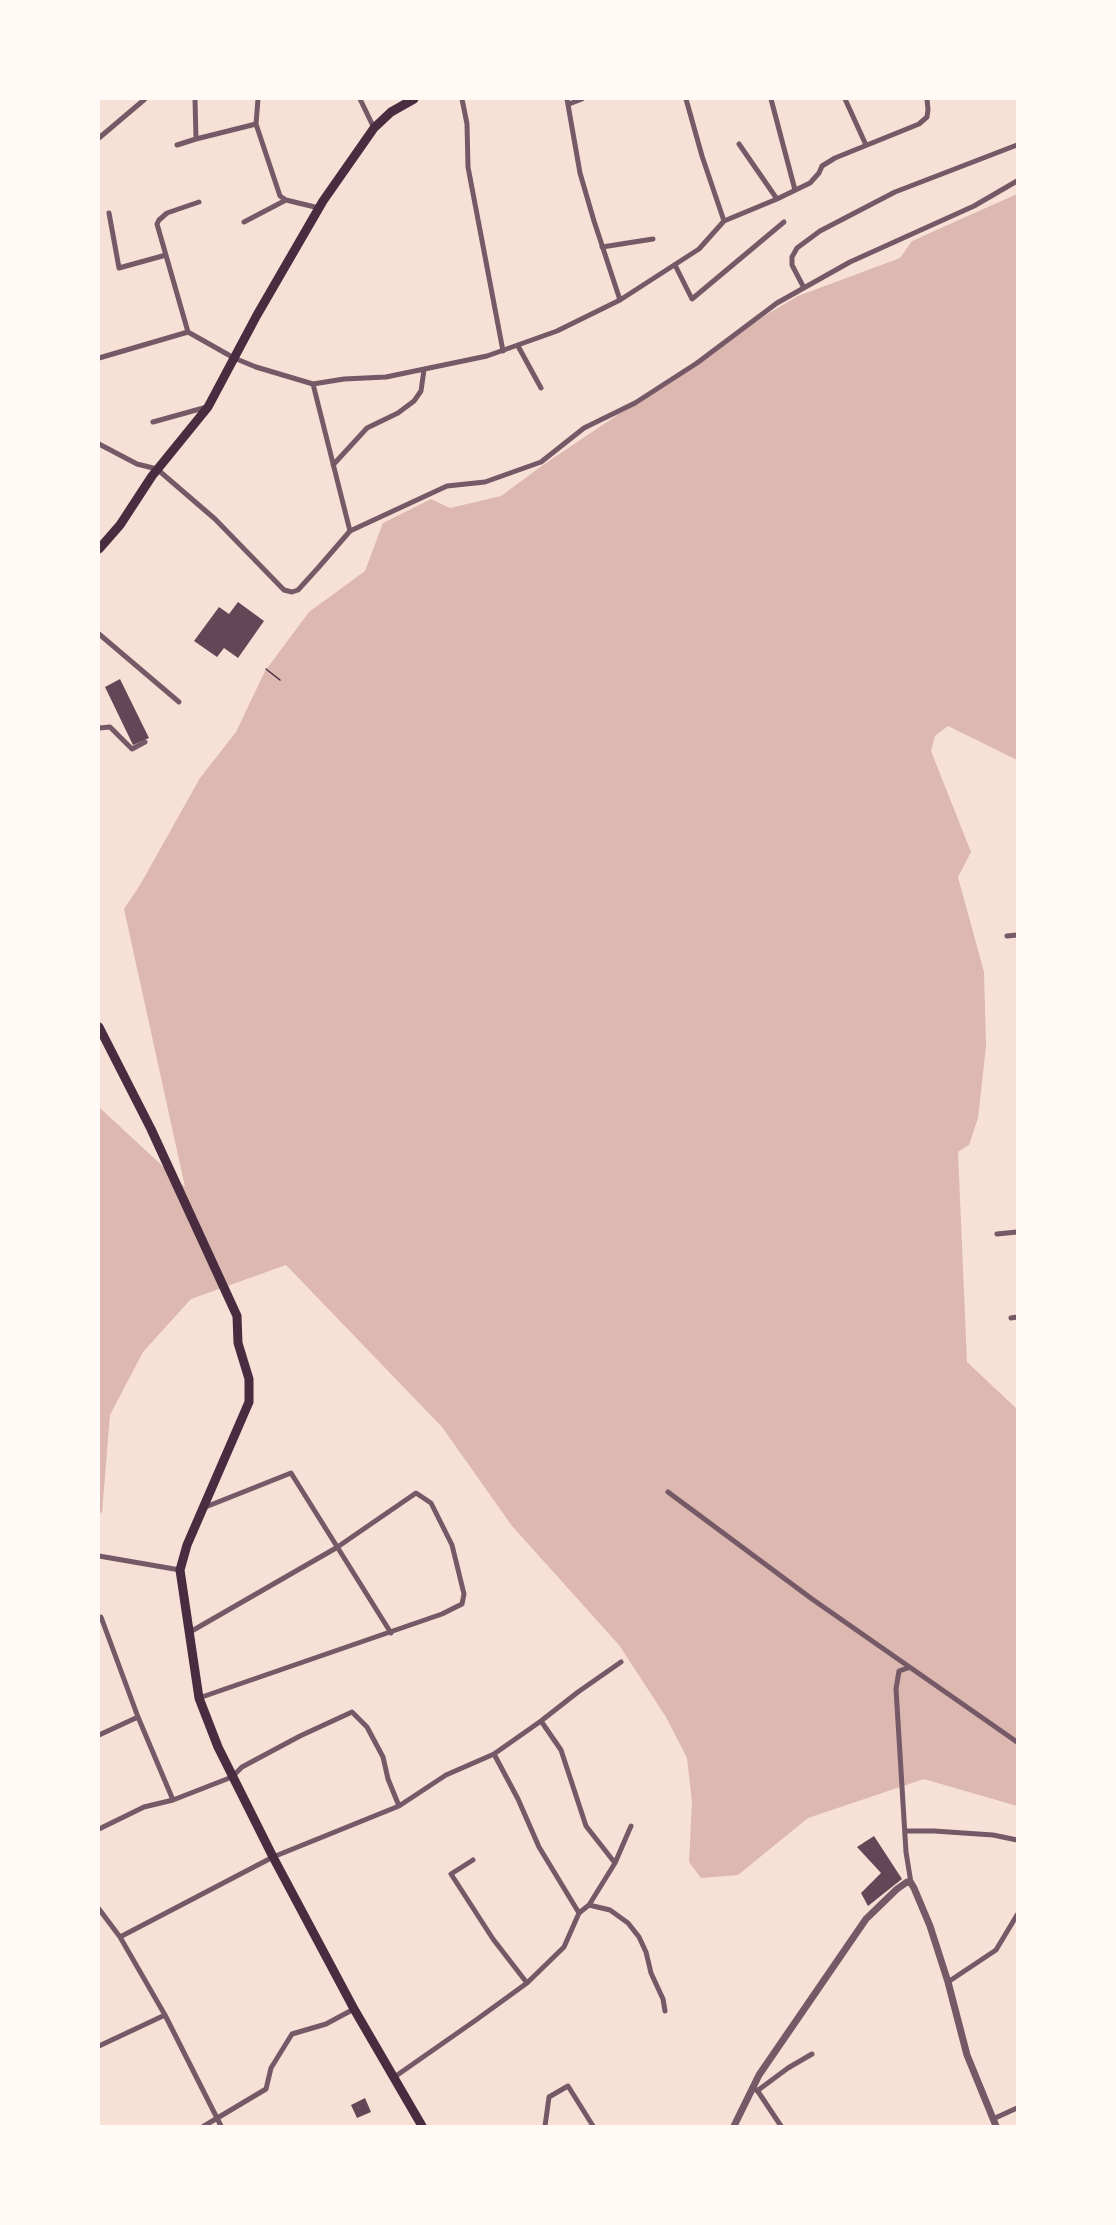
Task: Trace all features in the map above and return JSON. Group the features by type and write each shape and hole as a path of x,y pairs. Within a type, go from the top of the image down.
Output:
{"main road":[{"path":"99,549 120,525 157,469 208,407 319,208 374,128 401,102 414,99"},
{"path":"99,1027 151,1129 237,1316 238,1343 249,1379 249,1402 187,1545 180,1570 200,1698 218,1747 273,1857 354,2009 420,2125"}],"street":[{"path":"99,138 145,99"},
{"path":"195,99 196,139"},
{"path":"258,99 256,124 280,196 286,200 319,208"},
{"path":"360,99 374,128"},
{"path":"462,99 467,124 468,167 503,351"},
{"path":"582,99 568,102 580,173 620,300"},
{"path":"686,99 724,221"},
{"path":"771,99 795,190"},
{"path":"845,99 866,145"},
{"path":"199,202 167,213 159,220 159,232 188,332 234,358 313,384 344,379 386,377 455,364 503,351 557,331 620,300 699,249 724,221 810,183 827,162 919,124 927,117 927,99"},
{"path":"177,145 256,124"},
{"path":"739,144 777,199"},
{"path":"804,288 792,265 792,256 797,248 820,231 895,192 1017,145"},
{"path":"99,444 137,464 157,469 215,519 284,590 292,592 298,590 350,531 447,486 485,482 541,462 584,428 635,403 697,363 777,303 850,262 974,206 1017,181"},
{"path":"244,222 286,200"},
{"path":"109,213 119,268 166,255"},
{"path":"675,265 692,299 784,222"},
{"path":"602,247 653,239"},
{"path":"99,358 188,332"},
{"path":"518,346 540,388"},
{"path":"333,465 367,428 398,413 414,401 421,391 424,370"},
{"path":"313,384 350,531"},
{"path":"153,422 208,407"},
{"path":"99,634 179,702"},
{"path":"99,728 110,727 132,749 146,742"},
{"path":"1007,936 1017,935"},
{"path":"997,1234 1017,1232"},
{"path":"203,1508 291,1473 391,1633"},
{"path":"668,1492 803,1592 1017,1742"},
{"path":"190,1632 336,1548 416,1493 431,1503 452,1545 464,1594 462,1604 442,1614 200,1698"},
{"path":"99,1556 180,1570"},
{"path":"100,1617 173,1800"},
{"path":"120,1937 273,1857 399,1806 446,1775 494,1754 621,1662"},
{"path":"910,1668 899,1671 896,1689 905,1831 911,1883 930,1926 948,1982 967,2055 995,2122 1017,2108"},
{"path":"99,1829 144,1807 173,1800 232,1777 242,1767 352,1712 367,1727 383,1757 388,1779 399,1806"},
{"path":"99,1735 138,1717"},
{"path":"541,1721 561,1750 586,1826 615,1863"},
{"path":"494,1754 539,1846 579,1913"},
{"path":"393,2078 527,1983 564,1947 579,1913 589,1905 615,1863 630,1826"},
{"path":"905,1831 993,1835 1017,1840"},
{"path":"472,1860 451,1874 493,1939 527,1983"},
{"path":"734,2126 755,2088 866,1919 897,1889 907,1882 911,1883"},
{"path":"589,1905 610,1910 628,1923 639,1937 665,2012"},
{"path":"99,1909 120,1937 165,2015 221,2126"},
{"path":"948,1982 996,1950 1017,1915"},
{"path":"204,2126 266,2089 271,2068 292,2034 326,2024 354,2009"},
{"path":"99,2046 165,2015"},
{"path":"755,2088 812,2054"},
{"path":"545,2126 549,2097 568,2086 593,2126"},
{"path":"755,2088 781,2126"}],"path":[{"path":"266,669 280,680"}],"shaded area":[{"path":"1017,194 1017,760 948,726 935,736 931,751 971,852 958,877 984,972 986,1046 978,1118 969,1145 958,1152 967,1362 1017,1409 1017,1806 924,1779 808,1818 738,1875 701,1878 689,1862 692,1802 687,1758 666,1717 619,1645 512,1526 442,1427 286,1265 191,1299 143,1352 110,1415 102,1513 99,1512 99,1107 185,1187 124,909 200,778 236,732 265,671 309,612 365,571 383,523 431,499 450,508 501,496 543,465 766,315 798,296 900,258 912,241"}],"building":[{"path":"238,602 264,621 238,658 224,648 217,657 194,641 219,607 229,614"},
{"path":"120,679 149,738 133,745 105,687"},
{"path":"874,1836 902,1879 868,1906 861,1893 881,1873 857,1847"},
{"path":"365,2098 371,2112 357,2118 351,2105"}]}
